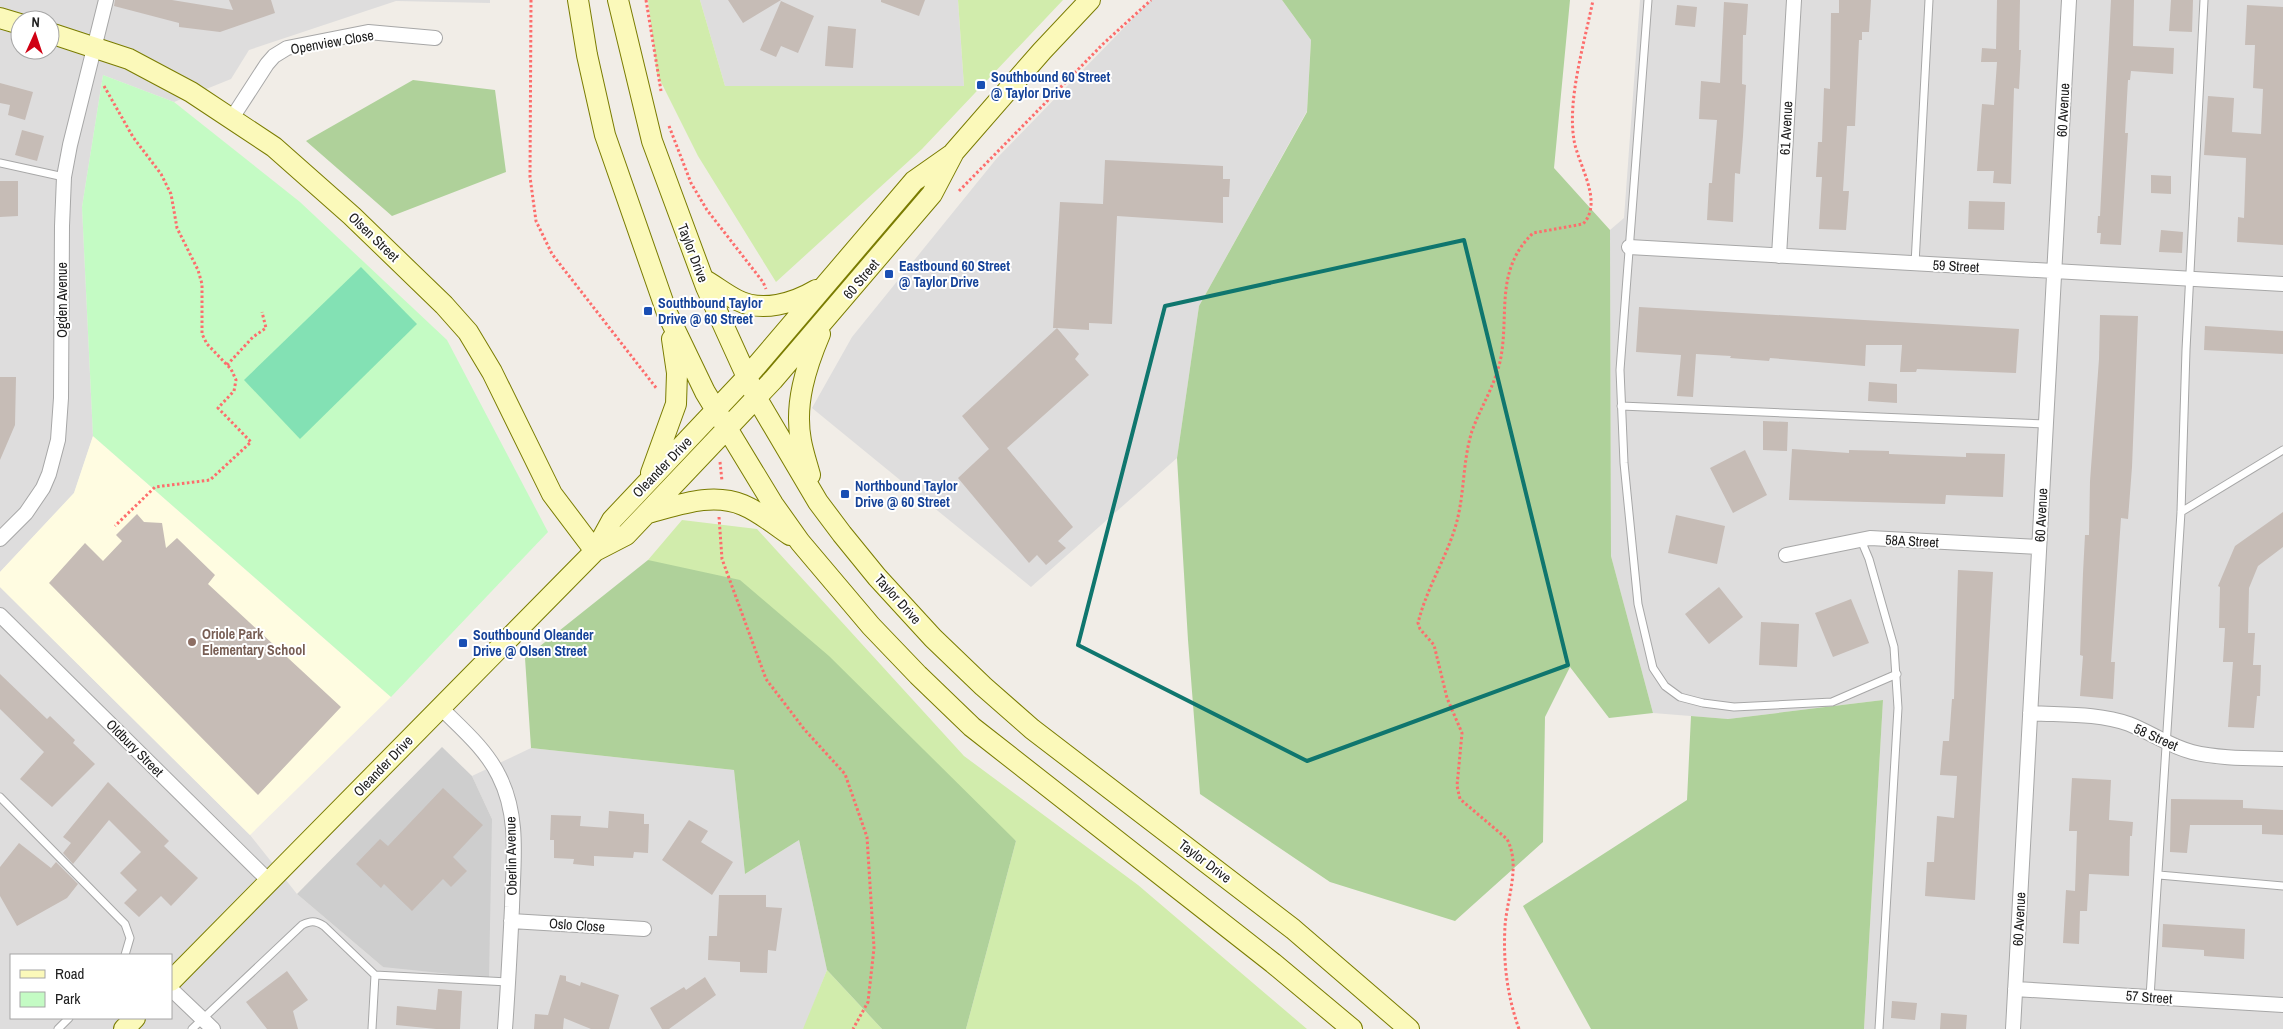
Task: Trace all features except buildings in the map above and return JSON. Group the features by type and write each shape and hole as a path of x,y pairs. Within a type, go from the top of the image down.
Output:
{"main road":[{"path":"578,0 587,55 605,135 667,313 715,410 773,504 800,542 871,626 972,727 1272,963 1352,1029"},
{"name":"Taylor Drive","path":"618,0 652,141 703,279 756,398 818,502 877,577 933,638 983,686 1032,729 1293,929 1409,1029"},
{"name":"60 Street","path":"715,410 746,378 914,181 954,152 1042,51 1090,0"},
{"name":"Olsen Street","path":"60,36 94,46 149,68 232,118 296,165 352,216 456,318 492,372 552,494 595,551"},
{"name":"60 Street","path":"756,398 932,194 954,152"},
{"path":"703,279 738,301 767,306 799,300 823,287"},
{"path":"648,482 676,404 678,389 676,357 667,313"},
{"path":"818,502 801,441 800,413 805,373 827,318"},
{"name":"Oleander Drive","path":"595,551 626,535 756,398"},
{"name":"Oleander Drive","path":"172,980 595,551 612,520 715,410"},
{"path":"648,513 695,501 709,499 727,501 751,509 800,542"},
{"path":"124,1029 134,1019"}],"street":[{"name":"Ogden Avenue","path":"0,539 26,513 43,488 51,468 58,440 61,398 64,177 70,144 106,0"},
{"name":"61 Avenue","path":"1779,256 1794,0"},
{"name":"60 Avenue","path":"2013,1029 2069,0"},
{"name":"Openview Close","path":"232,118 267,64 274,56 287,48 368,32 435,38"},
{"name":"59 Street","path":"1629,247 2283,284"},
{"name":"58A Street","path":"1786,555 1861,539 2039,548"},
{"name":"Oldbury Street","path":"0,614 270,882"},
{"name":"Oberlin Avenue","path":"440,707 478,745 492,763 500,777 509,801 514,833 505,1029"},
{"name":"58 Street","path":"2030,713 2103,718 2127,724 2166,742 2202,754 2283,759"},
{"name":"Oslo Close","path":"511,921 644,929"},
{"name":"57 Street","path":"2015,988 2283,1006"},
{"path":"172,990 212,1029"}],"lane":[{"path":"1648,0 1620,370 1624,463 1638,604 1654,668 1665,686 1680,697 1704,703 1734,707 1816,704 1844,699 1897,674"},
{"path":"1915,264 1929,0"},
{"path":"2150,997 2160,875 2180,512 2204,0"},
{"path":"0,163 64,177"},
{"path":"1621,406 2046,424"},
{"path":"2180,512 2283,450"},
{"path":"1861,539 1891,634 1897,674 1898,708 1879,1029"},
{"path":"0,797 125,924 130,938 125,954"},
{"path":"2160,875 2283,886"},
{"path":"192,1029 302,925 310,921 318,922 324,926 375,975 508,982"},
{"path":"372,1029 375,975"},
{"path":"58,1029 68,1019"}],"path":[{"path":"531,0 530,177 536,221 552,254 662,395"},
{"path":"646,0 663,99"},
{"path":"959,191 1103,44 1151,0"},
{"path":"1519,1029 1509,996 1505,970 1505,924 1514,862 1511,846 1507,839 1460,799 1457,786 1462,733 1446,698 1434,645 1420,629 1418,623 1455,528 1468,448 1473,430 1498,373 1506,281 1512,262 1519,249 1533,233 1584,224 1590,215 1592,207 1589,190 1576,149 1572,116 1593,0"},
{"path":"104,86 133,137 167,183 171,194 177,228 198,270 202,284 202,334 206,344 227,365 234,375 236,385 232,394 218,408 250,442 210,480 155,486 115,526"},
{"path":"668,121 691,182 707,210 763,282 768,296"},
{"path":"227,365 253,337 266,328 262,312"},
{"path":"720,460 723,490"},
{"path":"720,512 722,559 766,679 804,729 845,774 867,837 874,948 868,1002 853,1029"}],"highlighted area":[{"path":"1464,240 1568,665 1307,761 1078,645 1165,306"}],"shaded area":[{"path":"0,0 490,0 490,3 396,1 249,50 231,79 174,102 103,75 82,207 93,436 74,493 0,572"},
{"path":"700,0 958,0 964,86 725,86"},
{"path":"1151,0 1282,0 1311,40 1307,111 1199,306 1177,458 1031,587 812,408 852,337 997,158"},
{"path":"1640,0 2283,0 2283,1029 1864,1029 1883,700 1728,719 1653,713 1611,556 1610,230 1624,218"},
{"name":"Oriole Park Elementary School","path":"93,436 391,697 250,835 0,587 0,572 74,493"},
{"path":"0,587 250,835 297,894 383,967 492,819 472,776 531,748 734,770 745,874 799,840 827,970 803,1029 0,1029"},
{"path":"442,747 472,776 492,819 489,978 383,967 297,894"}],"green space":[{"path":"648,0 700,0 725,86 964,86 958,0 1063,0 922,149 776,282 698,156 657,74"},
{"path":"1282,0 1570,0 1554,168 1610,230 1611,556 1653,713 1609,718 1570,667 1545,717 1543,842 1455,921 1330,882 1200,794 1177,458 1199,306 1307,112 1311,40"},
{"path":"103,75 174,102 300,202 447,340 548,532 391,697 93,436 82,207"},
{"path":"413,80 495,90 506,172 392,216 306,141"},
{"path":"361,267 417,324 300,439 244,380"},
{"path":"682,520 757,529 964,756 1138,885 1307,1029 966,1029 1016,841 648,560"},
{"path":"648,560 740,580 829,656 1016,841 966,1029 882,1029 827,970 799,840 745,874 734,770 531,748 525,658"},
{"path":"1883,700 1864,1029 1591,1029 1523,906 1687,800 1691,716 1728,719"},
{"path":"827,970 882,1029 803,1029"}],"place":[{"name":"Southbound 60 Street @ Taylor Drive","path":"981,85"},
{"name":"Eastbound 60 Street @ Taylor Drive","path":"889,274"},
{"name":"Southbound Taylor Drive @ 60 Street","path":"648,311"},
{"name":"Northbound Taylor Drive @ 60 Street","path":"845,494"},
{"name":"Oriole Park Elementary School","path":"192,642"},
{"name":"Southbound Oleander Drive @ Olsen Street","path":"463,643"}]}
